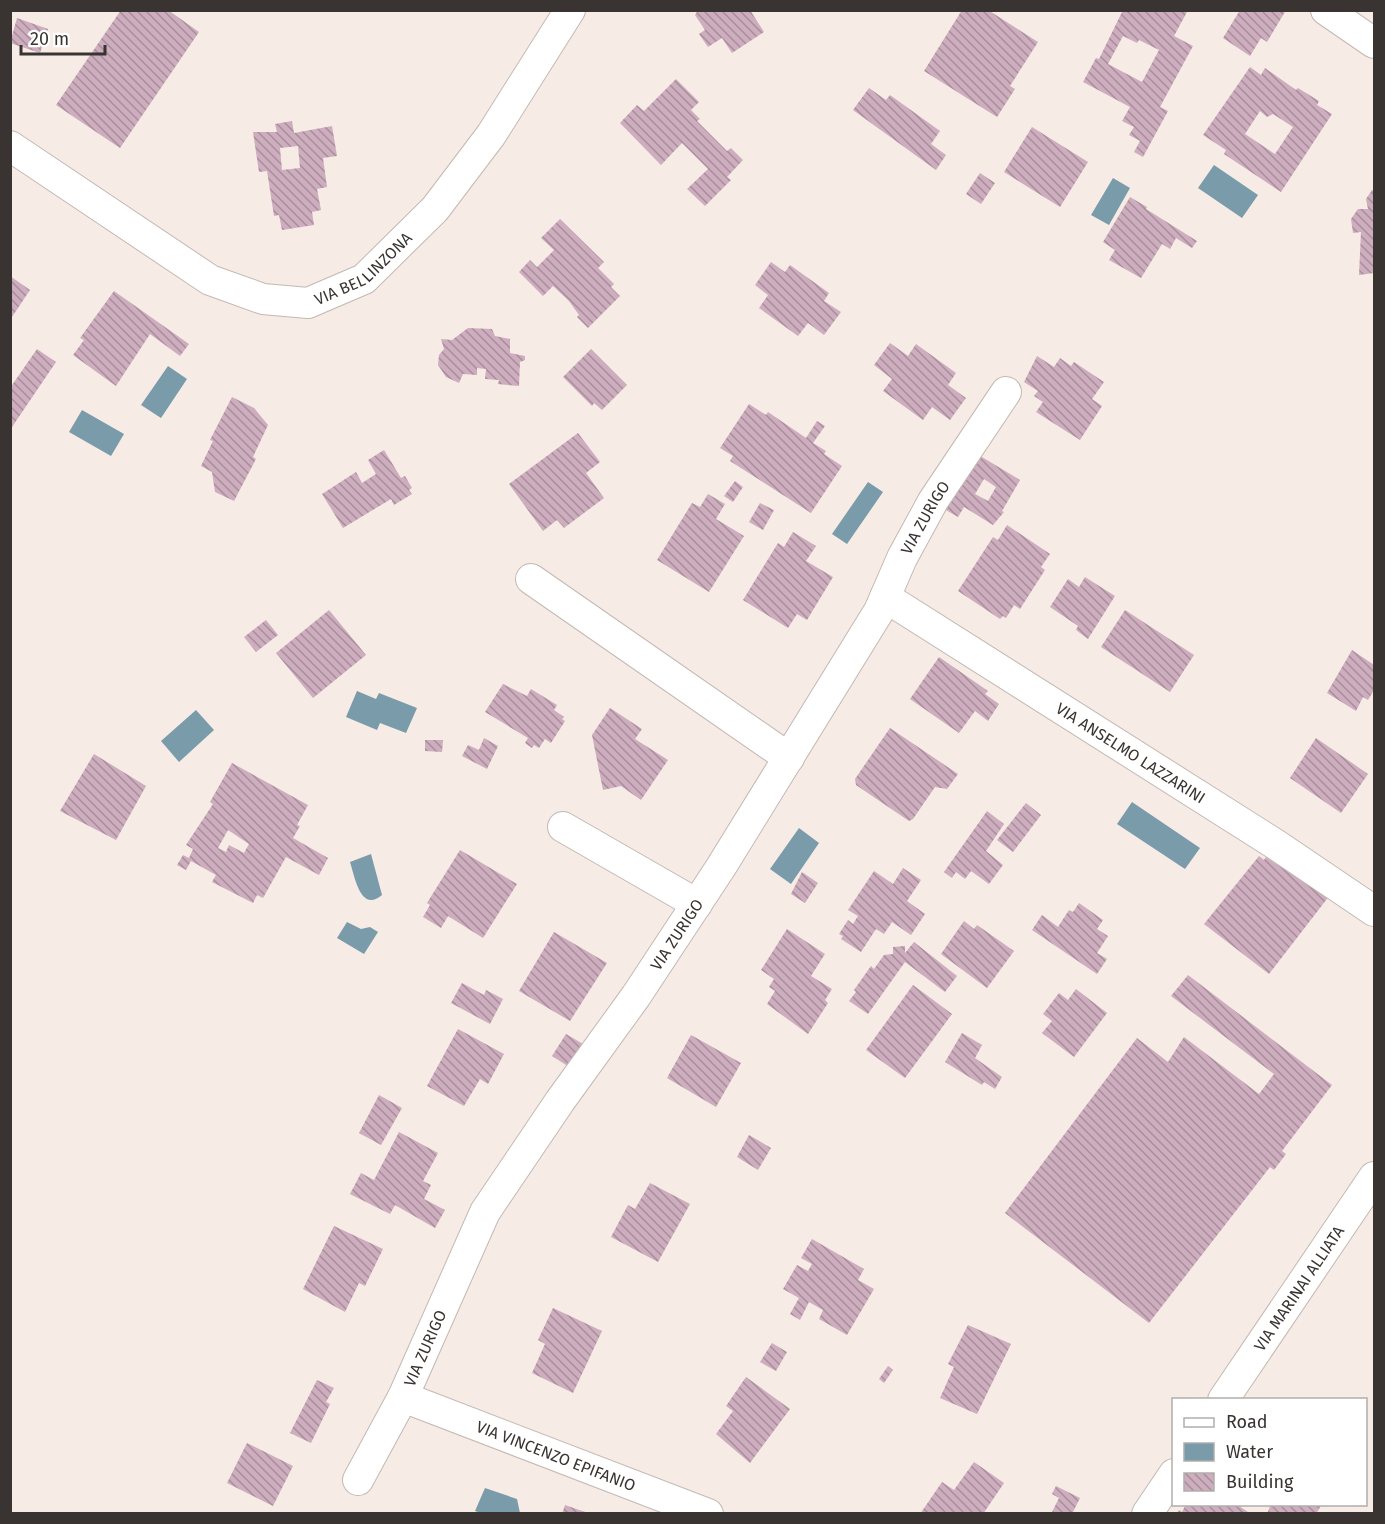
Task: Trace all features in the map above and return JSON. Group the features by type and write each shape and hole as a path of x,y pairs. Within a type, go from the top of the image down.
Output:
{"street":[{"name":"VIA BELLINZONA","path":"10,146 210,280 263,299 308,303 364,279 435,209 491,135 570,10"},
{"path":"1326,10 1374,43"},
{"name":"VIA ZURIGO","path":"358,1480 403,1396 485,1212 697,904 789,758 885,597 902,558 933,501 1006,392"},
{"path":"531,579 789,758"},
{"name":"VIA ANSELMO LAZZARINI","path":"885,597 1275,844 1374,910"},
{"path":"563,827 697,904"},
{"name":"VIA MARINAI ALLIATA","path":"1224,1398 1374,1177"},
{"name":"VIA VINCENZO EPIFANIO","path":"403,1396 708,1514"},
{"path":"1147,1514 1172,1476"}],"water":[{"path":"1214,165 1258,195 1242,218 1198,188"},
{"path":"1113,178 1130,188 1109,225 1091,215"},
{"path":"168,366 187,379 161,418 141,405"},
{"path":"82,410 124,434 111,456 69,432"},
{"path":"868,482 883,492 847,544 832,534"},
{"path":"357,691 376,699 379,693 417,708 406,733 380,723 377,730 346,717"},
{"path":"196,710 214,730 179,762 161,741"},
{"path":"1132,802 1200,848 1185,869 1117,824"},
{"path":"799,828 819,843 791,884 770,869"},
{"path":"371,854 382,895 369,900 360,891 350,862"},
{"path":"347,922 361,929 370,927 378,932 364,954 337,938"},
{"path":"485,1488 517,1499 520,1513 475,1511"}],"building":[{"path":"121,10 168,10 199,32 120,148 56,105"},
{"path":"698,10 750,10 764,32 732,53 722,38 708,47 699,34 705,30 695,15"},
{"path":"962,10 988,10 1038,42 1010,86 1015,89 997,117 924,71"},
{"path":"1123,10 1188,10 1174,36 1193,46 1160,107 1168,111 1143,157 1134,152 1140,141 1129,135 1134,127 1122,121 1130,107 1083,82 1096,58 1099,59","holes":["1123,36 1137,43 1139,40 1159,50 1142,82 1108,64"]},
{"path":"1240,10 1286,10 1267,42 1261,38 1250,56 1223,38"},
{"path":"17,18 48,29 40,53 10,43"},
{"path":"1250,67 1261,75 1265,68 1296,90 1298,88 1319,101 1317,105 1332,114 1281,192 1224,154 1226,150 1203,135","holes":["1260,111 1267,117 1273,114 1293,127 1275,154 1245,134"]},
{"path":"676,79 699,102 691,110 700,119 697,121 727,151 731,148 743,160 727,177 731,180 705,206 687,189 708,169 682,143 661,165 620,123 637,105 644,111"},
{"path":"869,88 886,100 890,95 940,131 931,144 946,155 936,170 853,110"},
{"path":"292,121 294,133 332,126 337,156 323,158 327,187 317,189 321,210 312,212 314,225 282,230 279,215 274,216 267,171 259,172 253,132 277,132 275,124","holes":["298,146 300,168 282,170 280,148"]},
{"path":"1032,127 1088,162 1060,207 1004,172"},
{"path":"980,173 995,183 981,204 966,194"},
{"path":"1374,190 1374,273 1359,275 1361,232 1353,233 1351,219 1358,209 1368,209 1366,199"},
{"path":"1130,197 1197,241 1192,248 1176,238 1170,249 1162,244 1141,278 1109,260 1115,250 1103,242"},
{"path":"560,219 604,262 598,268 614,284 611,287 620,296 588,328 577,317 579,315 569,301 553,286 543,296 519,272 530,260 537,267 554,250 541,238"},
{"path":"771,262 785,272 790,265 829,293 824,301 841,312 824,335 808,323 798,336 759,308 768,295 755,285"},
{"path":"10,276 30,290 10,320"},
{"path":"114,291 189,344 180,356 150,334 116,386 73,355 84,340 80,338"},
{"path":"468,328 492,329 495,336 510,339 510,353 525,356 525,360 520,362 519,386 498,384 499,380 485,379 486,369 477,368 477,375 463,374 459,383 446,377 438,365 439,355 444,349 441,339 452,340"},
{"path":"890,343 908,356 916,344 956,373 948,385 966,398 950,420 932,407 923,420 883,391 892,379 874,365"},
{"path":"37,349 56,362 10,430 10,388"},
{"path":"591,349 627,385 602,410 594,403 592,406 563,377"},
{"path":"1037,356 1054,367 1060,358 1071,366 1074,362 1104,382 1092,399 1102,406 1080,440 1036,412 1043,402 1034,396 1038,391 1024,382"},
{"path":"232,397 254,408 268,425 253,457 256,459 234,501 215,492 212,472 201,466 213,441 210,440"},
{"path":"749,404 766,415 768,412 806,438 817,421 825,426 813,443 826,451 824,454 842,466 811,513 730,461 733,456 720,448"},
{"path":"578,433 600,462 586,473 604,498 564,528 557,520 543,531 509,484"},
{"path":"384,450 401,478 405,476 412,488 409,490 412,494 394,505 391,499 343,528 322,494 356,472 362,483 376,474 368,460"},
{"path":"972,451 1020,480 1002,511 1004,512 993,525 964,507 958,517 939,506","holes":["984,479 996,487 988,501 975,494"]},
{"path":"735,481 743,487 733,502 724,496"},
{"path":"708,494 725,504 716,519 744,536 709,592 657,560 692,503 700,507"},
{"path":"760,503 774,510 763,530 749,522"},
{"path":"1007,525 1050,554 1041,567 1045,570 1020,609 1014,605 1006,618 1003,616 1000,619 958,591 993,537 998,540"},
{"path":"793,532 816,546 806,561 833,577 807,620 797,614 788,628 743,600 778,543 784,547"},
{"path":"1085,577 1115,596 1088,639 1076,630 1078,626 1050,607 1068,579 1079,587"},
{"path":"329,610 366,655 313,698 276,653"},
{"path":"1125,610 1194,655 1170,692 1101,647"},
{"path":"266,620 278,635 256,652 244,637"},
{"path":"1352,650 1374,665 1374,690 1368,700 1363,697 1356,711 1327,693"},
{"path":"939,657 988,691 985,694 999,704 988,721 975,711 959,733 910,699"},
{"path":"503,684 527,696 531,689 557,705 554,710 564,717 562,719 565,721 551,743 545,739 539,748 534,745 532,748 525,743 528,738 485,712"},
{"path":"610,708 642,729 635,739 668,760 641,800 621,786 603,790 592,735"},
{"path":"890,728 958,774 947,789 935,787 913,819 909,821 856,785 855,779"},
{"path":"484,738 498,746 487,769 462,756 468,745 479,750"},
{"path":"1316,738 1368,774 1341,813 1290,778"},
{"path":"425,740 443,740 442,752 425,751"},
{"path":"94,754 146,786 116,840 60,811"},
{"path":"232,763 308,805 293,838 328,858 319,875 286,857 263,898 257,895 253,903 212,882 216,875 191,861 186,870 177,865 183,855 189,858 193,849 186,845 213,804 210,802","holes":["228,830 249,844 244,853 229,845 226,852 218,848"]},
{"path":"1026,803 1041,815 1013,852 997,840"},
{"path":"987,811 1004,824 986,851 1003,865 989,884 971,871 965,879 956,872 952,878 944,872"},
{"path":"460,850 517,884 483,938 448,916 441,928 423,917 430,905 427,903"},
{"path":"1259,856 1264,860 1266,857 1276,864 1281,858 1330,895 1269,974 1204,924"},
{"path":"903,868 921,880 907,901 925,914 911,935 892,922 884,934 876,929 861,952 841,939 843,936 839,934 848,920 853,924 858,916 848,910 874,871 893,884"},
{"path":"802,872 818,883 805,903 791,894"},
{"path":"1079,903 1103,920 1097,929 1108,936 1097,953 1107,959 1097,974 1032,930 1042,915 1058,927 1069,910 1073,912"},
{"path":"964,921 974,929 977,925 1014,951 987,988 941,954"},
{"path":"787,929 825,954 811,976 832,989 825,1000 828,1003 808,1034 767,1004 775,991 769,987 774,979 761,970"},
{"path":"554,932 607,963 570,1021 519,991"},
{"path":"914,942 957,976 945,992 905,962 868,1014 849,1001 871,966 874,969 884,955 893,954 893,947 905,946 905,953"},
{"path":"1188,975 1332,1085 1282,1151 1286,1154 1274,1170 1270,1167 1149,1323 1005,1213 1137,1038 1168,1062 1184,1037 1259,1094 1274,1074 1171,996"},
{"path":"462,983 484,995 486,990 503,999 490,1024 451,1003"},
{"path":"913,985 952,1014 905,1078 866,1050"},
{"path":"1076,989 1107,1013 1074,1057 1042,1033 1052,1021 1043,1014 1059,993 1068,1000"},
{"path":"458,1029 504,1054 488,1084 480,1079 464,1106 427,1086"},
{"path":"962,1033 982,1045 975,1058 1002,1077 995,1089 984,1082 982,1085 945,1062"},
{"path":"566,1034 588,1047 574,1070 552,1056"},
{"path":"691,1035 741,1063 716,1107 667,1078"},
{"path":"379,1095 402,1108 381,1145 359,1133"},
{"path":"399,1132 438,1153 423,1181 431,1185 424,1199 445,1210 435,1228 395,1205 390,1214 350,1194 361,1173 374,1180"},
{"path":"749,1135 771,1148 758,1170 737,1157"},
{"path":"650,1183 690,1204 658,1262 611,1237 628,1205 635,1209"},
{"path":"334,1226 383,1249 365,1286 359,1283 345,1312 303,1289"},
{"path":"812,1239 864,1269 858,1280 874,1289 847,1335 819,1319 823,1310 809,1302 800,1320 790,1314 799,1298 783,1289 797,1265 808,1271 812,1264 801,1258"},
{"path":"553,1308 602,1331 573,1393 532,1373 545,1344 538,1340"},
{"path":"968,1325 1011,1344 977,1414 940,1398 954,1367 948,1364"},
{"path":"772,1343 787,1352 776,1371 760,1362"},
{"path":"888,1366 893,1370 884,1383 879,1379"},
{"path":"746,1377 790,1409 750,1463 716,1434 733,1411 726,1406"},
{"path":"317,1380 334,1388 326,1402 330,1404 311,1443 290,1433"},
{"path":"247,1443 293,1466 273,1506 227,1483"},
{"path":"974,1462 1004,1483 983,1514 920,1514 942,1482 954,1490"},
{"path":"1056,1486 1080,1498 1072,1514 1051,1514 1059,1498 1052,1494"},
{"path":"565,1505 588,1513 588,1514 562,1514"},
{"path":"1185,1506 1239,1506 1251,1514 1177,1514 1179,1510 1182,1512"},
{"path":"1270,1506 1321,1506 1316,1514 1267,1514"}]}
